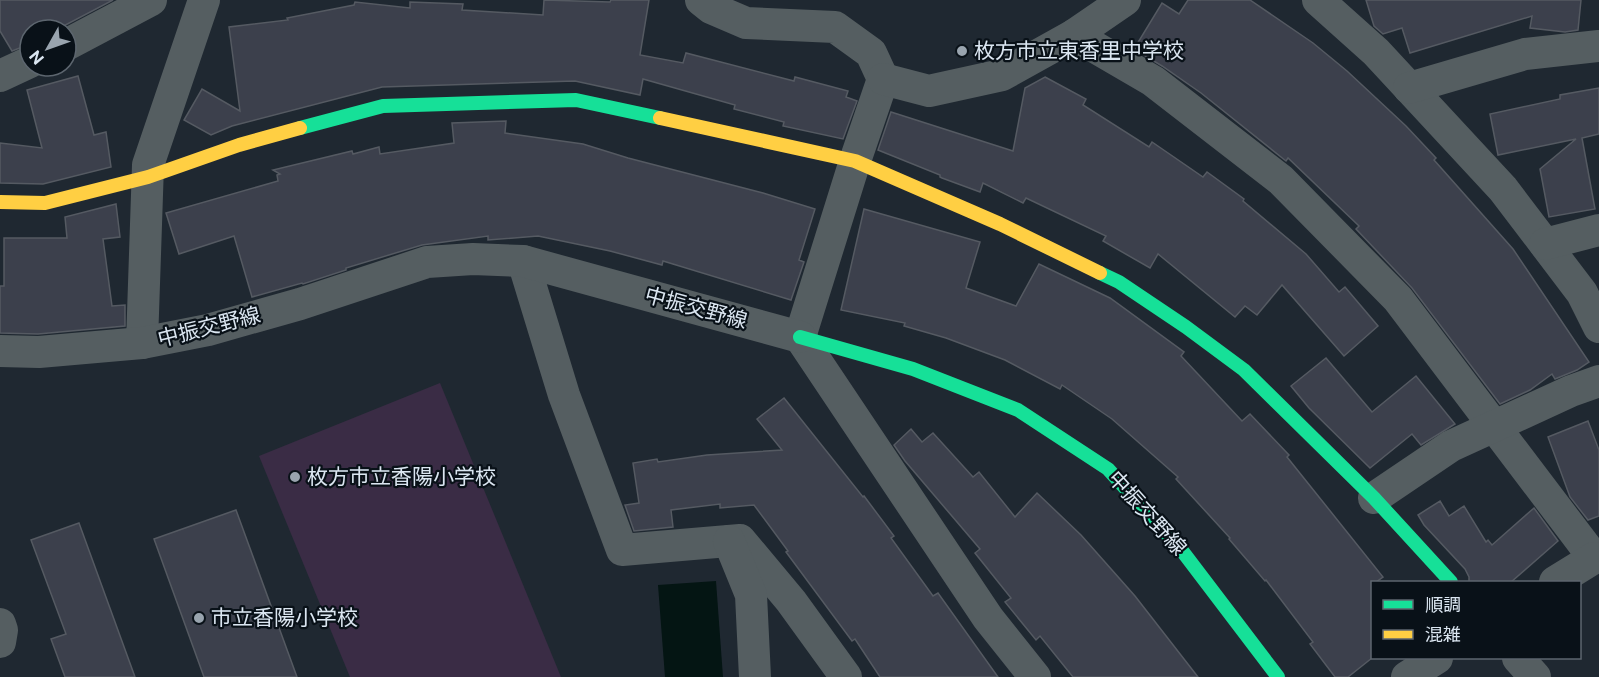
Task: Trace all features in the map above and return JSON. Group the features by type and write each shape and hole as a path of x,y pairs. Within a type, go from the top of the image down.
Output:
{"street":[{"path":"78,39 151,0"},
{"path":"142,343 148,165 204,0"},
{"path":"701,0 711,8 746,24 835,27 871,53 883,79 800,337 988,618 1032,676"},
{"path":"883,79 929,91 1002,75 1074,35 1125,0"},
{"path":"1318,0 1376,52 1503,189 1582,293 1599,327"},
{"path":"1074,35 1153,81 1281,180 1398,299 1596,557 1556,581"},
{"path":"1409,88 1525,54 1599,46"},
{"path":"0,76 18,68"},
{"path":"0,202 45,203 148,177 239,145 383,106 576,100 855,161 1000,224 1119,282 1186,327 1244,370 1374,498 1450,581"},
{"path":"1545,244 1599,230"},
{"name":"中振交野線","path":"0,351 39,352 142,343 208,330 427,262 473,259 524,261 913,369 1018,410 1108,468 1183,552 1278,677"},
{"path":"524,261 564,395 622,550 740,540 791,601 846,677"},
{"path":"1374,498 1451,446 1599,381"},
{"path":"729,541 751,595 755,677"},
{"path":"0,624 2,630 0,642"},
{"path":"1407,677 1434,659"},
{"path":"1520,659 1535,677"}],"shaded area":[{"path":"440,383 561,677 350,677 259,456"},
{"path":"716,581 723,677 665,677 658,585"}],"building":[{"path":"0,0 113,0 78,18 18,18 18,49 12,51 0,31"},
{"path":"544,0 610,2 611,0 649,0 640,55 683,63 686,53 794,81 795,77 848,91 846,97 857,101 843,139 783,126 784,122 734,109 735,105 643,79 640,95 575,81 382,87 232,126 211,135 184,120 202,89 240,111 229,27 288,20 287,18 354,5 355,2 410,8 410,2 463,4 462,10 543,15"},
{"path":"1188,0 1250,0 1313,43 1347,71 1406,126 1436,158 1434,160 1513,249 1589,362 1555,379 1552,374 1530,390 1500,404 1412,288 1356,229 1359,226 1288,158 1286,161 1201,93 1134,49 1162,3 1179,14"},
{"path":"1366,0 1581,0 1578,30 1565,32 1530,28 1532,16 1410,53 1402,28 1383,34 1374,26"},
{"path":"78,76 94,135 106,132 111,167 43,184 0,183 0,143 42,148 27,90 78,78"},
{"path":"1045,77 1086,99 1083,105 1149,147 1152,142 1203,177 1207,172 1244,199 1243,201 1306,254 1339,292 1345,287 1378,326 1344,356 1282,285 1257,315 1245,306 1235,317 1158,254 1150,268 1103,241 1106,236 1026,198 1023,203 983,183 980,192 878,150 891,112 1013,151 1025,88"},
{"path":"1599,88 1599,134 1582,138 1595,209 1549,217 1540,169 1576,139 1498,155 1490,114 1560,99 1560,95"},
{"path":"506,121 505,133 583,144 815,209 799,260 804,262 791,300 663,261 662,265 538,236 488,240 488,236 422,245 346,268 346,270 303,284 252,297 234,236 179,254 166,213 278,181 277,175 280,174 273,170 352,151 353,154 379,147 380,154 454,143 452,123"},
{"path":"116,204 120,237 103,239 112,306 125,305 125,326 38,334 0,333 0,286 4,286 4,238 67,238 65,217"},
{"path":"864,209 980,242 966,288 1016,306 1039,264 1110,298 1184,352 1181,356 1242,421 1250,414 1289,455 1287,457 1383,577 1377,581 1371,581 1371,659 1348,677 1335,677 1310,644 1313,642 1266,580 1176,479 1178,477 1112,419 1062,385 1060,389 1005,360 946,338 904,326 905,323 841,310"},
{"path":"1326,358 1372,412 1416,376 1455,424 1421,445 1412,434 1370,468 1309,408 1291,386"},
{"path":"784,398 864,496 894,536 891,538 933,596 938,593 998,677 880,677 855,639 852,641 754,505 720,508 720,504 671,510 673,527 634,531 625,505 639,503 633,463 657,459 658,462 707,455 782,450 757,419"},
{"path":"1588,421 1599,450 1599,516 1588,520 1570,497 1548,437"},
{"path":"911,429 922,442 933,433 973,477 979,472 1015,517 1037,493 1081,535 1135,596 1198,677 1073,677 1040,636 1036,640 1005,602 1011,598 975,553 980,549 894,445"},
{"path":"1440,501 1449,516 1464,506 1486,542 1488,540 1492,545 1534,508 1558,541 1512,581 1469,581 1465,569 1424,525 1418,515"},
{"path":"236,510 297,677 204,677 154,539"},
{"path":"79,523 135,677 65,677 51,639 66,634 31,540"}],"traffic: fast":[{"path":"300,128 383,106 576,100 660,118"},
{"path":"1100,273 1119,282 1186,327 1244,370 1374,498 1450,581"},
{"path":"800,337 913,369 1018,410 1108,469 1183,552 1278,677"}],"traffic: slow":[{"path":"660,118 855,161 1000,224 1100,273"},
{"path":"0,202 45,203 148,177 239,145 300,128"}],"place":[{"name":"枚方市立東香里中学校","path":"962,51"},
{"name":"枚方市立香陽小学校","path":"295,477"},
{"name":"市立香陽小学校","path":"199,618"}]}
